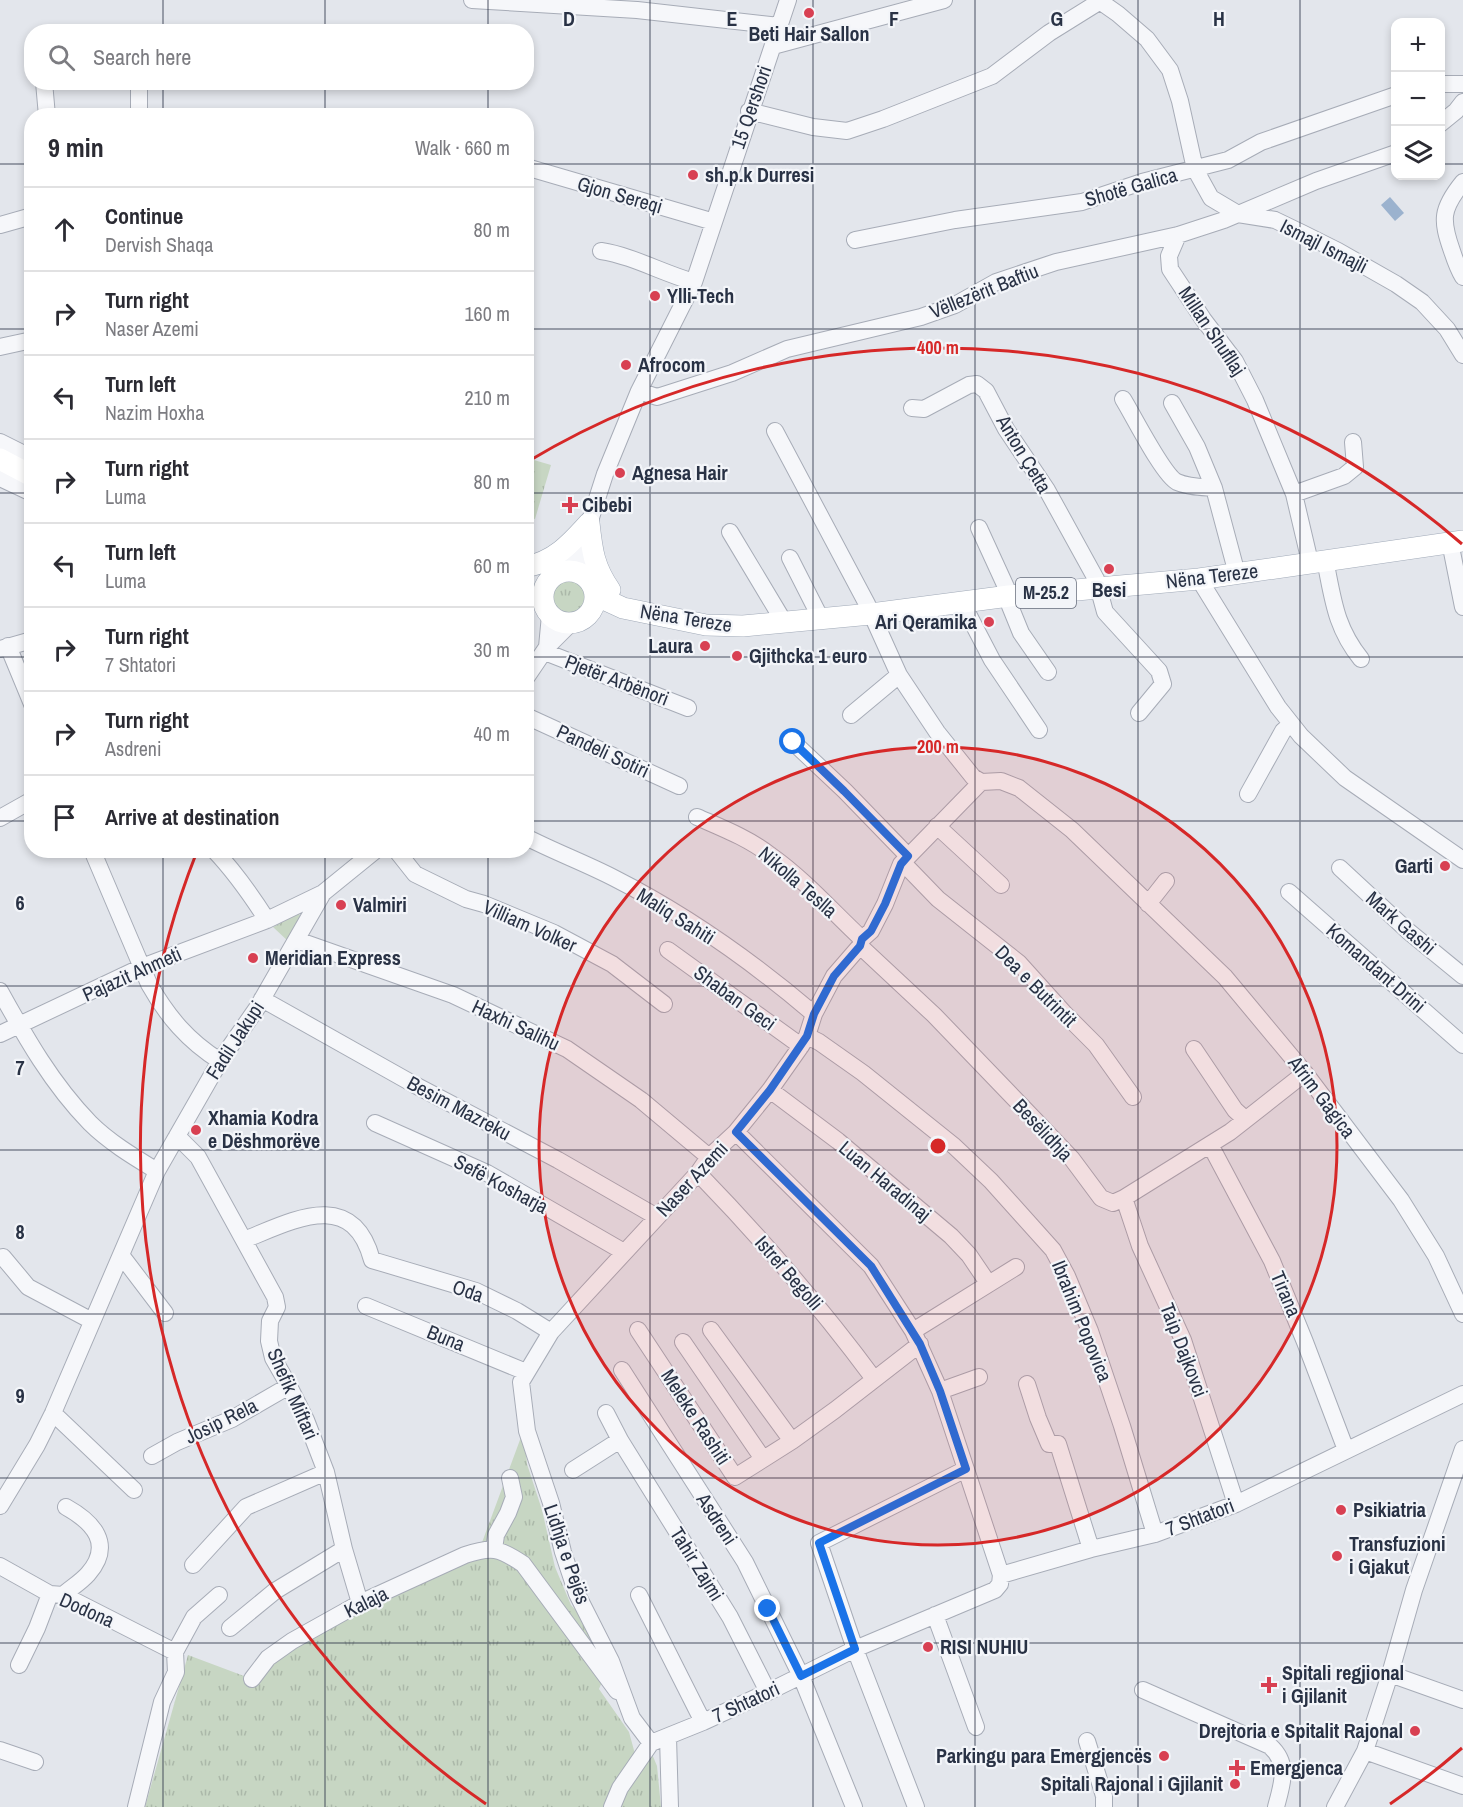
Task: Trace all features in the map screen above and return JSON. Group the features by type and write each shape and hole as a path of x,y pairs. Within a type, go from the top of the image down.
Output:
{"main road":[{"path":"0,459 24,472"},
{"path":"534,566 554,558 588,528"},
{"path":"588,528 592,554 600,575 626,609"},
{"name":"Nëna Tereze","path":"593,604 706,625 743,626 871,614 1009,596 1199,579 1456,541"},
{"path":"547,610 544,591 566,575"},
{"path":"534,577 566,575 593,585 593,604"},
{"path":"534,598 563,623 571,623"},
{"name":"M-25.2","path":"571,623 578,622 593,604"}],"street":[{"path":"472,0 639,5 779,26"},
{"name":"15 Qershori","path":"566,575 588,528 605,474 639,391 693,282 788,0"},
{"path":"772,46 925,3 944,0"},
{"path":"749,111 813,127 847,131 992,76 1049,33 1100,0"},
{"name":"Ismajl Ismajli","path":"1100,0 1147,39 1170,70 1180,101 1195,169 1211,198 1238,214 1275,220 1338,251 1396,284 1422,302 1447,329 1463,355"},
{"path":"1445,84 1463,84"},
{"path":"45,90 46,108"},
{"path":"139,90 139,108"},
{"name":"Shotë Galica","path":"855,240 955,220 1082,202 1142,182 1228,159 1261,142 1391,96"},
{"path":"1445,120 1463,102"},
{"name":"Vëllezërit Baftiu","path":"639,391 657,397 732,373 787,349 862,332 947,308 996,282 1056,262 1178,236 1316,181 1391,154"},
{"name":"Gjon Sereqi","path":"534,169 714,222"},
{"path":"1463,182 1454,193 1445,212 1444,228 1463,277"},
{"path":"0,225 24,218"},
{"name":"Millan Shufllaj","path":"1178,236 1169,256 1170,269 1203,319 1235,361 1255,400 1294,494 1318,561"},
{"path":"601,251 621,254 664,273 693,282"},
{"path":"0,347 24,342"},
{"name":"Anton Çetta","path":"912,408 924,409 969,385 977,384 986,391 1006,429 1047,490 1096,579 1099,589"},
{"path":"1124,399 1162,466 1174,481 1192,486 1214,488"},
{"path":"1172,403 1197,447 1214,488 1237,574"},
{"path":"775,431 871,614 899,675 937,732 974,777 981,782"},
{"path":"0,442 24,454"},
{"path":"1294,494 1344,476 1355,467 1353,442"},
{"path":"0,478 24,489"},
{"path":"979,528 1009,596 1010,606 1020,633 1048,672"},
{"path":"730,532 784,622"},
{"path":"1456,541 1463,606"},
{"path":"790,558 821,619"},
{"path":"1318,561 1337,619 1361,659"},
{"path":"1199,579 1278,707 1291,724 1345,778 1463,860"},
{"path":"1099,589 1105,612 1159,671 1163,684 1139,713"},
{"path":"960,602 992,660 1039,730"},
{"path":"546,650 547,610"},
{"path":"534,667 571,623"},
{"path":"24,642 4,648 24,689"},
{"name":"Pjetër Arbënori","path":"546,650 688,708"},
{"path":"851,715 899,675"},
{"name":"Pandeli Sotiri","path":"534,720 679,786"},
{"path":"1248,794 1282,731 1291,724"},
{"name":"Dea e Butrintit","path":"793,742 844,791 904,860 907,867 938,899 1019,963 1096,1045 1133,1096"},
{"name":"Afrim Gagica","path":"981,782 1002,781 1019,788 1072,830 1225,977 1305,1073 1401,1200 1436,1256 1463,1314"},
{"name":"Naser Azemi","path":"526,1372 551,1332 698,1173 709,1157 736,1132 770,1090 804,1041 814,1014 834,976 871,931 904,860 981,782"},
{"path":"0,818 24,804"},
{"name":"Nikolla Teslla","path":"697,817 745,838 770,855 799,878 861,943"},
{"path":"937,826 1001,885"},
{"name":"Maliq Sahiti","path":"534,841 614,878 677,914 744,959 814,1014"},
{"path":"95,858 159,1001 174,1023 194,1042 220,1061"},
{"path":"222,858 248,890 267,920"},
{"name":"Pajazit Ahmeti","path":"0,1034 142,967 267,920 323,893 366,858"},
{"name":"Villiam Volker","path":"402,858 415,874 466,899 484,904 554,933 612,964 664,1004"},
{"name":"Mark Gashi","path":"1340,868 1408,931 1463,976"},
{"path":"1148,904 1166,881"},
{"name":"Komandant Drini","path":"1289,892 1463,1045"},
{"name":"Fadil Jakupi","path":"0,1506 37,1445 53,1413 157,1171 220,1061 262,999 323,893"},
{"name":"Haxhi Salihu","path":"297,940 453,995 567,1049 641,1100 709,1157"},
{"name":"Besëlidhja","path":"861,943 1035,1120 1071,1159 1101,1198 1113,1203 1124,1198"},
{"name":"Shaban Geci","path":"668,950 804,1041"},
{"path":"0,991 36,1056 91,1123 128,1154 157,1171"},
{"name":"Besim Mazreku","path":"262,999 415,1085 558,1160 657,1217"},
{"name":"Ibrahim Popovica","path":"804,1041 819,1042 863,1073 954,1146 991,1181 1053,1250 1067,1276 1090,1331 1155,1533"},
{"path":"1194,1049 1235,1110 1245,1119"},
{"path":"1124,1198 1192,1154 1207,1147 1212,1141 1230,1132 1305,1073"},
{"name":"Luan Haradinaj","path":"770,1090 838,1141 951,1236 969,1255 988,1284"},
{"name":"Sefë Kosharja","path":"375,1123 487,1173 624,1252"},
{"path":"736,1132 871,1266 916,1337 940,1391 1001,1575"},
{"name":"Shefik Miftari","path":"177,1136 198,1157 274,1297 277,1307 270,1321 269,1341 273,1358 306,1420 326,1472 344,1549 360,1603"},
{"name":"Tirana","path":"1207,1147 1214,1152 1272,1261 1346,1450"},
{"name":"Istref Begolli","path":"698,1173 744,1220 831,1320 874,1379"},
{"name":"Taip Dajkovci","path":"1124,1198 1140,1246 1183,1340 1236,1504"},
{"name":"Oda","path":"244,1240 296,1219 322,1214 335,1215 355,1227 364,1239 372,1260 378,1264 476,1291 517,1311 551,1332"},
{"path":"121,1255 165,1313"},
{"path":"3,1257 28,1287 92,1321"},
{"path":"916,1337 988,1284 1016,1267"},
{"name":"Buna","path":"366,1306 526,1372"},
{"name":"Meleke Rashiti","path":"638,1330 735,1477 792,1441 874,1379 916,1337"},
{"path":"711,1330 792,1441"},
{"name":"Meleke Rashiti","path":"683,1342 763,1459"},
{"name":"Asdreni","path":"622,1370 744,1562 801,1676 854,1807"},
{"name":"Lidhja e Pejës","path":"526,1372 520,1382 527,1431 551,1503 563,1552 577,1594 611,1661 632,1718 651,1743"},
{"path":"940,1391 979,1377"},
{"path":"1027,1384 1049,1444 1058,1444 1091,1549"},
{"name":"Josip Rela","path":"152,1456 177,1442 232,1419 289,1386"},
{"name":"7 Shtatori","path":"668,1737 768,1692 855,1649 995,1590 1000,1584 1001,1575 1155,1533 1236,1504 1463,1394"},
{"path":"53,1413 134,1490"},
{"name":"Tahir Zajmi","path":"606,1413 620,1440 730,1617 768,1692"},
{"path":"573,1470 620,1440"},
{"path":"1335,1807 1365,1750 1414,1590 1458,1479 1463,1449"},
{"path":"916,1807 855,1649 819,1543 966,1469"},
{"path":"193,1565 246,1507 326,1472"},
{"path":"510,1478 514,1497 496,1535 494,1549 506,1552 523,1564 615,1690 622,1694"},
{"path":"19,1665 56,1595 89,1573 101,1546 97,1533 84,1517 66,1507"},
{"path":"230,1628 275,1591 344,1549"},
{"name":"Kalaja","path":"252,1679 268,1658 292,1641 360,1603 465,1555 494,1549"},
{"name":"Dodona","path":"0,1566 176,1652"},
{"path":"136,1807 162,1702 176,1672 176,1652 194,1617 219,1595"},
{"name":"7 Shtatori","path":"639,1595 703,1722"},
{"path":"935,1615 976,1727"},
{"path":"1390,1674 1463,1700"},
{"path":"1143,1690 1270,1746 1276,1751 1284,1769 1284,1779 1276,1807"},
{"path":"612,1807 620,1788 651,1743 668,1737 670,1807"},
{"path":"1087,1741 1104,1796 1104,1807"},
{"path":"0,1750 35,1762"},
{"path":"1365,1750 1463,1786"}],"green space":[{"path":"534,460 551,465 534,519"},
{"path":"569,576 584,582 590,597 584,612 569,618 554,612 548,597 554,582"},
{"path":"298,914 302,915 290,943 273,927"},
{"path":"524,1429 527,1464 542,1510 555,1567 571,1605 587,1623 608,1668 599,1689 629,1732 635,1754 652,1754 657,1766 661,1807 145,1807 188,1655 252,1679 291,1645 477,1556"}],"water":[{"path":"1390,197 1404,213 1395,221 1381,205"}],"place":[{"name":"Beti Hair Sallon","path":"809,13"},
{"name":"sh.p.k Durresi","path":"693,175"},
{"name":"Ylli-Tech","path":"655,296"},
{"name":"Afrocom","path":"626,365"},
{"name":"Agnesa Hair","path":"620,473"},
{"name":"Cibebi","path":"570,505"},
{"name":"Besi","path":"1109,569"},
{"name":"Ari Qeramika","path":"989,622"},
{"name":"Laura","path":"705,646"},
{"name":"Gjithcka 1 euro","path":"737,656"},
{"name":"Garti","path":"1445,866"},
{"name":"Valmiri","path":"341,905"},
{"name":"Meridian Express","path":"253,958"},
{"name":"Xhamia Kodra e Dëshmorëve","path":"196,1130"},
{"name":"Psikiatria","path":"1341,1510"},
{"name":"Transfuzioni i Gjakut","path":"1337,1556"},
{"name":"RISI NUHIU","path":"928,1647"},
{"name":"Spitali regjional i Gjilanit","path":"1269,1685"},
{"name":"Drejtoria e Spitalit Rajonal","path":"1415,1731"},
{"name":"Parkingu para Emergjencës","path":"1164,1756"},
{"name":"Emergjenca","path":"1237,1768"},
{"name":"Spitali Rajonal i Gjilanit","path":"1235,1784"}],"route":[{"path":"768,1609 801,1676 855,1649 819,1543 966,1469 940,1391 920,1344 871,1266 736,1132 801,1046 814,1014 834,976 860,946 862,939 871,931 901,864 908,856 793,742"}]}
